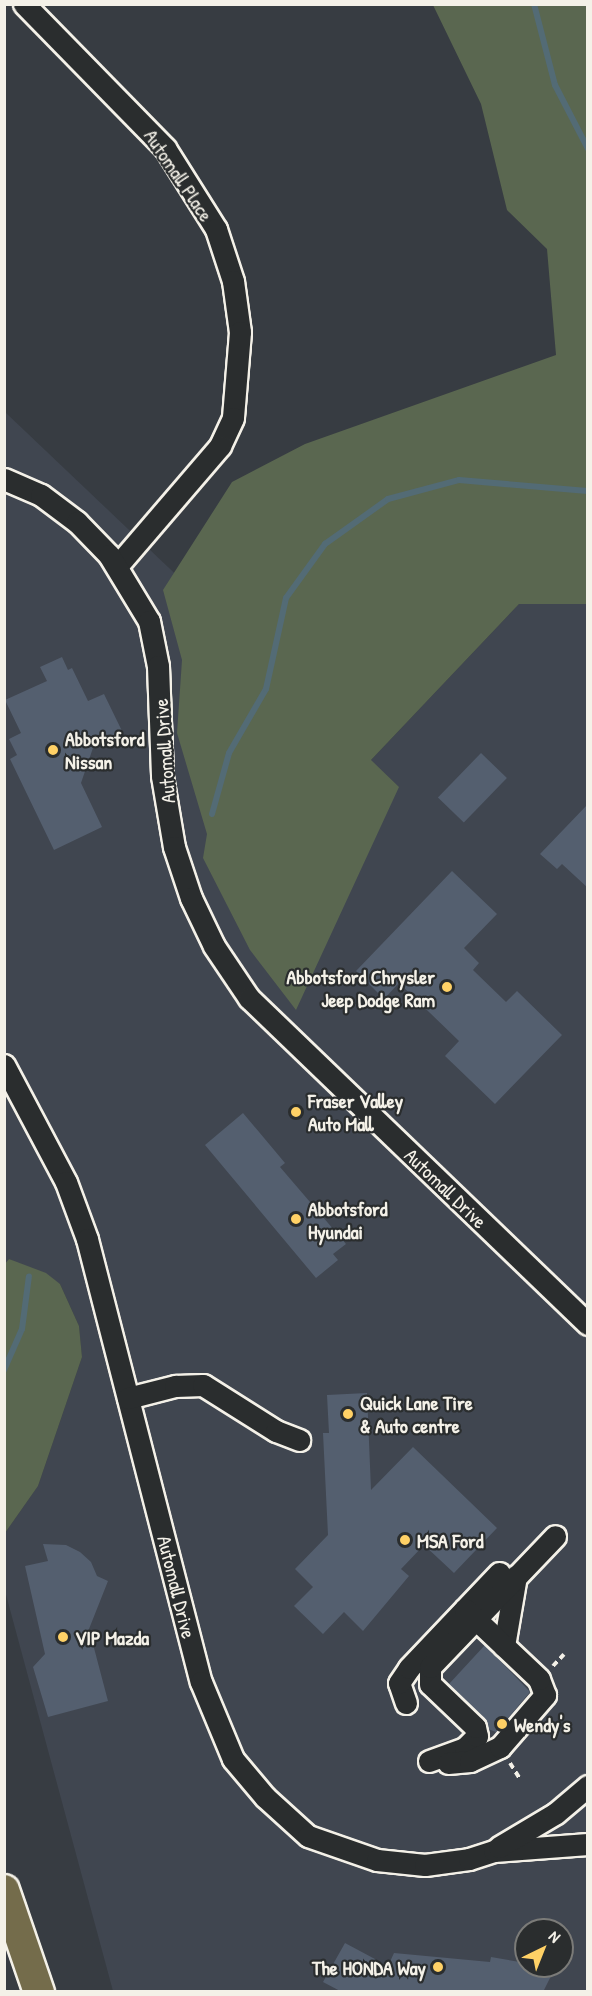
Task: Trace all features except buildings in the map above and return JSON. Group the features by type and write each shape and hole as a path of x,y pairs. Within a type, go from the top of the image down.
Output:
{"highway":[{"path":"4,1890 39,1992"}],"street":[{"name":"Automall Place","path":"24,4 165,148 216,229 233,281 240,332 238,382 233,418 220,446 117,566"},
{"name":"Automall Drive","path":"4,479 41,495 76,522 117,566 149,621 158,666 162,776 174,847 191,898 214,946 249,998 588,1324"},
{"name":"Automall Drive","path":"4,1065 66,1182 87,1239 201,1682 233,1759 265,1797 308,1836 367,1856 425,1865 469,1859 494,1851 588,1844"},
{"path":"128,1398 175,1386 203,1384 276,1431 299,1440"},
{"path":"406,1703 399,1683 475,1618 537,1534 555,1536 475,1618 430,1667 428,1678 475,1727 477,1736 465,1748 429,1761 456,1764 493,1751 544,1701 543,1685 475,1618"},
{"path":"504,1646 516,1576"},
{"name":"Automall Drive","path":"494,1851 556,1813 588,1786"}],"shaded area":[{"name":"Fraser Valley Auto Mall","path":"5,412 371,760 519,604 587,604 587,1991 113,1991 5,1591 5,1533 38,1486 82,1357 79,1326 60,1284 9,1259 5,1265"}],"green space":[{"path":"433,5 587,5 587,604 519,604 371,760 399,787 296,1010 250,950 203,858 207,834 177,733 182,660 163,590 232,482 305,444 556,355 547,249 507,210 481,104"},
{"path":"9,1259 46,1273 60,1284 79,1326 82,1357 38,1486 5,1533 4,1265"}],"waterway":[{"path":"534,4 555,85 588,149"},
{"path":"212,814 229,753 266,689 286,598 325,544 388,499 459,480 588,491"},
{"path":"4,1370 22,1329 29,1276"}],"place":[{"name":"Abbotsford Nissan","path":"53,750"},
{"name":"Abbotsford Chrysler Jeep Dodge Ram","path":"447,987"},
{"name":"Fraser Valley Auto Mall","path":"296,1112"},
{"name":"Abbotsford Hyundai","path":"296,1219"},
{"name":"Quick Lane Tire & Auto centre","path":"348,1414"},
{"name":"MSA Ford","path":"405,1540"},
{"name":"VIP Mazda","path":"63,1637"},
{"name":"Wendy's","path":"502,1724"},
{"name":"The HONDA Way","path":"438,1967"}]}
